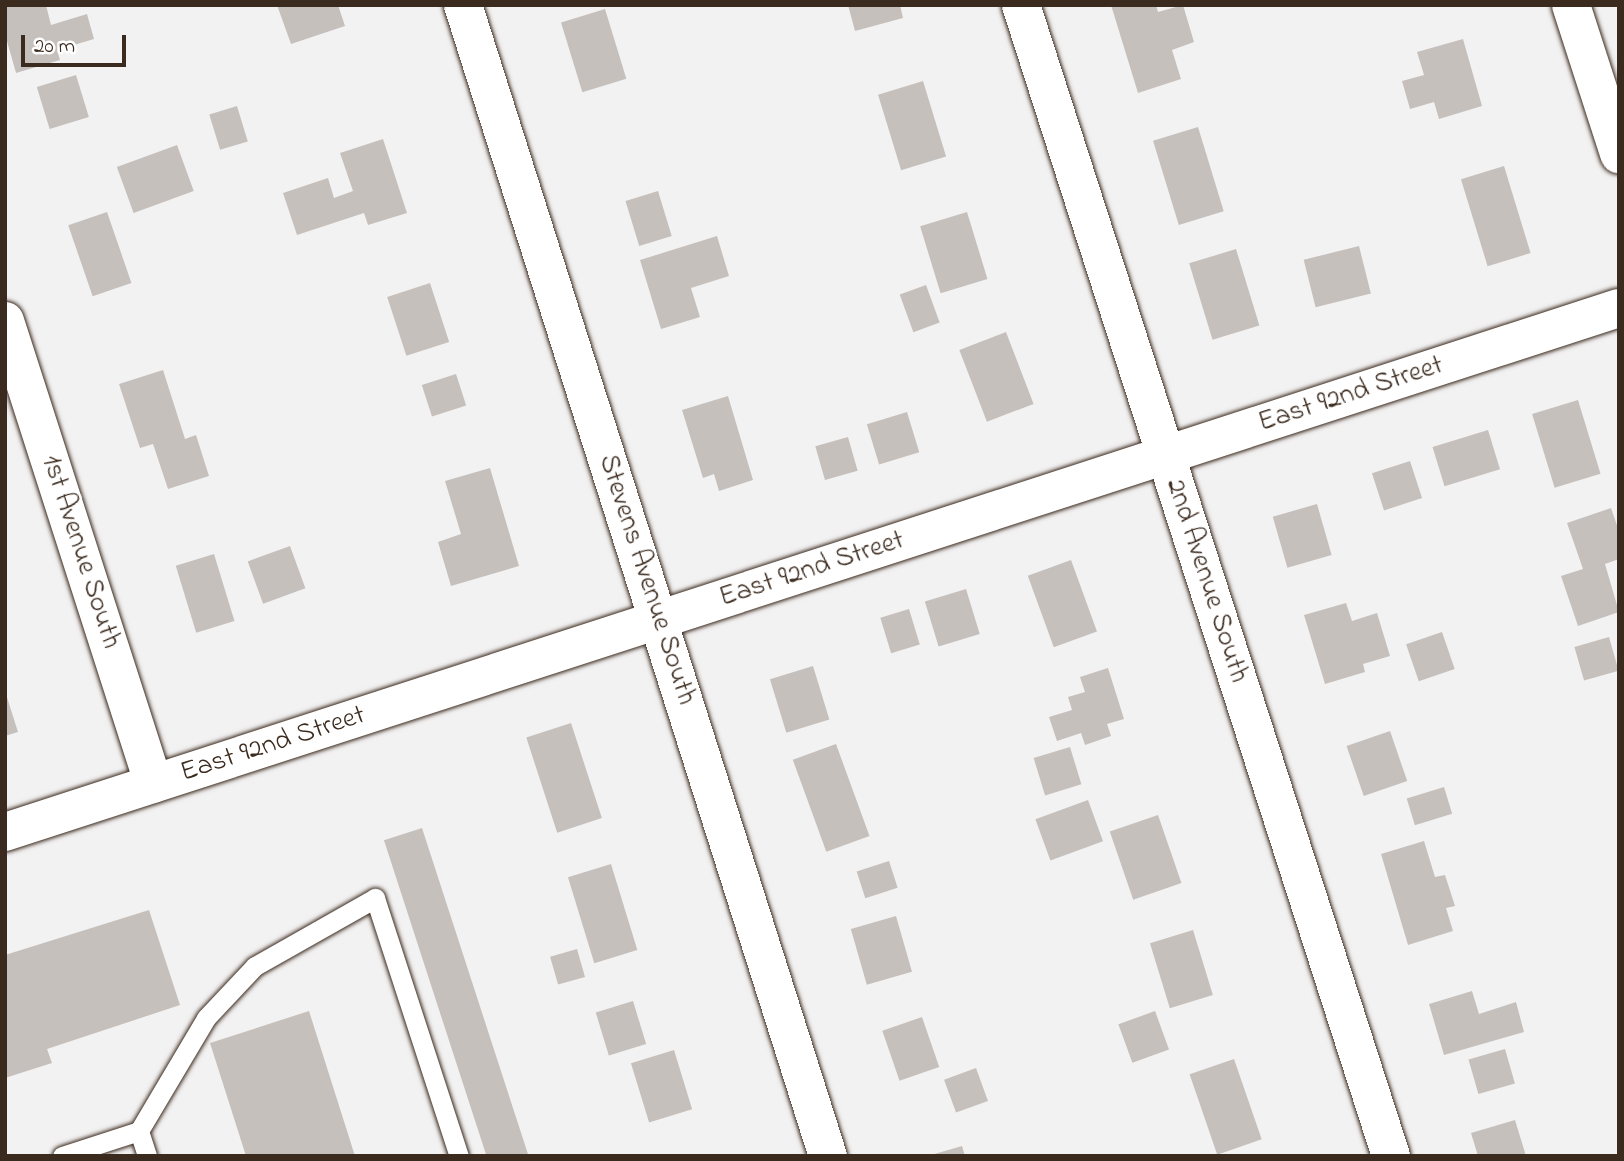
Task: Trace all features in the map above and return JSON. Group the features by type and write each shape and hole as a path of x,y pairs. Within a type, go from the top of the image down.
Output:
{"street":[{"name":"Stevens Avenue South","path":"463,5 828,1156"},
{"name":"2nd Avenue South","path":"1021,5 1391,1156"},
{"path":"1571,5 1619,154"},
{"name":"East 92nd Street","path":"5,832 1619,308"},
{"name":"1st Avenue South","path":"5,321 154,784"}],"lane":[{"path":"62,1156 139,1131 206,1018 255,966 375,898 459,1156"},
{"path":"139,1131 147,1156"}],"building":[{"path":"5,5 46,5 51,25 87,14 94,39 57,50 60,60 16,73 5,34"},
{"path":"277,5 338,5 345,26 291,44"},
{"path":"848,5 900,5 903,18 855,31"},
{"path":"1111,5 1156,5 1158,12 1183,5 1194,42 1172,50 1181,79 1138,93"},
{"path":"605,9 626,79 582,92 561,22"},
{"path":"1463,39 1482,106 1439,119 1434,102 1410,109 1402,81 1424,75 1417,52"},
{"path":"76,75 89,117 50,129 37,87"},
{"path":"923,81 946,157 901,170 878,95"},
{"path":"237,106 248,141 220,150 209,114"},
{"path":"1198,127 1224,211 1179,225 1153,141"},
{"path":"383,139 407,213 368,225 364,213 297,235 283,193 328,178 334,198 353,191 340,153"},
{"path":"177,145 194,191 134,213 117,167"},
{"path":"1504,166 1531,253 1488,266 1461,179"},
{"path":"658,191 672,236 639,246 625,201"},
{"path":"107,212 131,283 93,296 68,225"},
{"path":"967,212 987,279 941,293 920,226"},
{"path":"717,236 729,276 691,288 700,317 661,329 640,260"},
{"path":"1359,246 1371,294 1316,307 1304,260"},
{"path":"1236,249 1259,326 1213,340 1189,263"},
{"path":"430,283 449,342 406,356 387,297"},
{"path":"926,285 940,323 913,332 900,295"},
{"path":"1006,332 1034,404 987,422 959,350"},
{"path":"163,370 185,439 196,435 209,476 168,489 153,444 140,448 119,384"},
{"path":"456,374 466,405 432,417 422,385"},
{"path":"728,396 753,480 719,491 714,474 703,478 682,410"},
{"path":"1578,400 1601,474 1555,488 1532,414"},
{"path":"907,412 919,452 879,464 867,424"},
{"path":"1488,430 1500,469 1445,486 1433,447"},
{"path":"848,437 858,471 825,480 815,446"},
{"path":"1410,461 1422,498 1384,510 1372,473"},
{"path":"490,468 519,566 451,586 438,542 461,534 445,481"},
{"path":"1317,504 1332,555 1287,568 1273,517"},
{"path":"1611,508 1619,531 1619,559 1605,564 1619,612 1578,626 1561,576 1583,569 1567,523"},
{"path":"290,546 305,588 263,604 248,561"},
{"path":"214,554 234,621 196,633 176,566"},
{"path":"1071,560 1097,631 1054,647 1028,576"},
{"path":"966,589 980,634 939,647 925,602"},
{"path":"1346,603 1352,621 1377,613 1390,656 1363,664 1365,672 1325,684 1304,615"},
{"path":"909,609 920,644 891,653 880,618"},
{"path":"1442,632 1455,669 1419,681 1406,644"},
{"path":"1609,637 1619,671 1584,681 1574,647"},
{"path":"813,666 829,720 786,733 770,679"},
{"path":"1108,668 1124,719 1107,724 1111,736 1085,745 1081,733 1057,741 1049,717 1072,710 1068,697 1085,692 1080,677"},
{"path":"5,691 18,732 5,736"},
{"path":"571,723 602,818 557,833 526,738"},
{"path":"1390,731 1407,781 1364,796 1347,746"},
{"path":"836,744 870,836 826,852 793,760"},
{"path":"1070,747 1081,784 1045,795 1034,758"},
{"path":"1444,787 1452,814 1415,825 1407,798"},
{"path":"1088,800 1103,841 1050,860 1035,819"},
{"path":"1158,815 1181,883 1133,900 1110,832"},
{"path":"422,828 529,1156 487,1156 384,840"},
{"path":"1424,841 1435,877 1445,875 1455,906 1446,908 1453,931 1408,945 1381,854"},
{"path":"889,861 898,888 865,898 857,872"},
{"path":"611,864 637,950 594,963 568,877"},
{"path":"149,910 180,1005 47,1049 52,1063 5,1078 5,955"},
{"path":"896,916 912,972 867,985 851,929"},
{"path":"1193,930 1213,995 1170,1008 1150,943"},
{"path":"577,949 585,977 558,985 550,957"},
{"path":"1472,991 1479,1014 1516,1002 1524,1032 1444,1055 1429,1004"},
{"path":"633,1001 646,1044 609,1055 596,1012"},
{"path":"309,1011 355,1156 246,1156 210,1043"},
{"path":"1155,1011 1169,1050 1132,1063 1118,1024"},
{"path":"922,1017 939,1067 900,1081 882,1031"},
{"path":"1505,1049 1515,1084 1478,1094 1468,1059"},
{"path":"674,1050 692,1109 649,1122 631,1063"},
{"path":"1234,1059 1262,1139 1217,1155 1190,1074"},
{"path":"976,1068 988,1101 956,1113 944,1080"},
{"path":"1515,1120 1526,1156 1478,1156 1471,1133"},
{"path":"962,1146 965,1156 931,1156 931,1155"}]}
